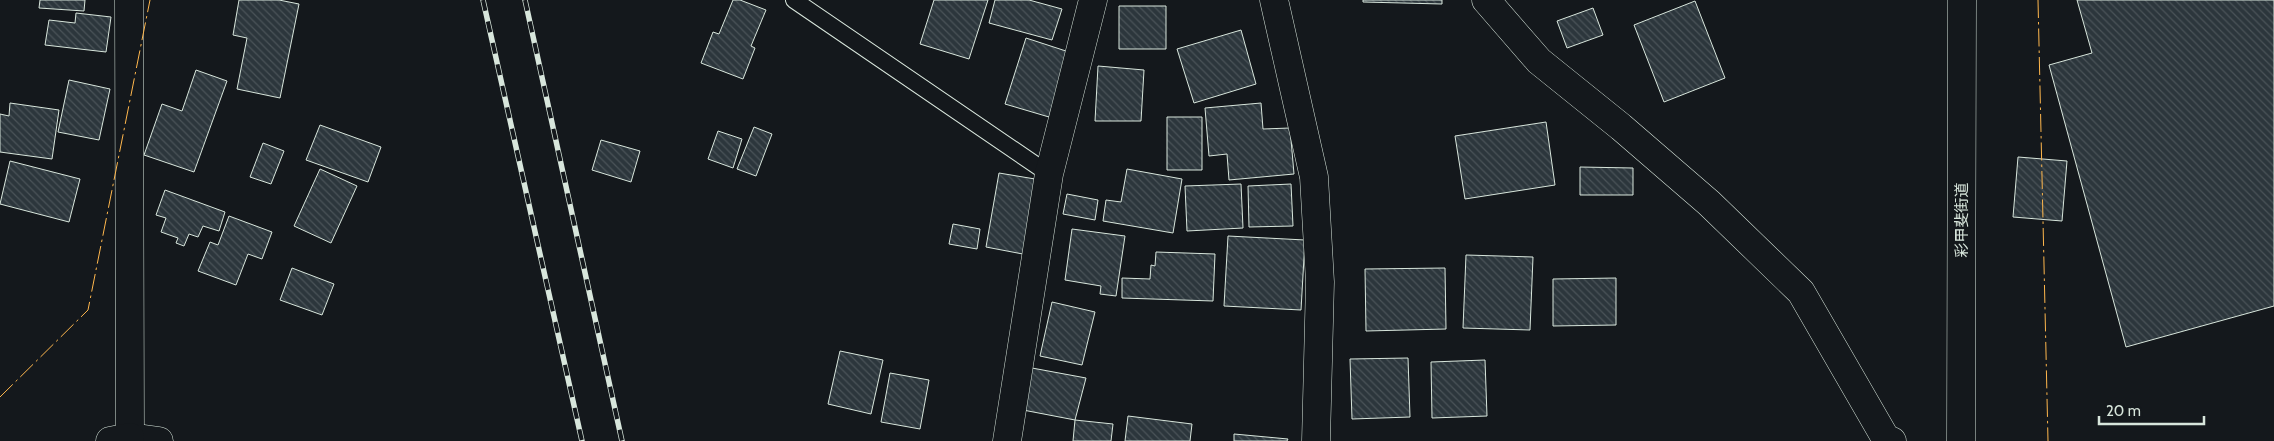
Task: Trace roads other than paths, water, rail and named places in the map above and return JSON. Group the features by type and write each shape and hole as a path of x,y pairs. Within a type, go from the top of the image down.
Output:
{"main road":[{"path":"129,0 123,440 159,441"},
{"path":"1007,441 1049,174 1093,0"},
{"path":"1274,0 1314,177 1320,282 1316,441"},
{"path":"1486,0 1539,62 1621,127 1702,197 1801,292 1886,438 1892,441"},
{"name":"彩甲斐街道","path":"1961,441 1962,0"}],"lane":[{"path":"794,0 1049,174"}],"railway":[{"path":"483,0 582,441"},
{"path":"525,0 622,441"}]}
